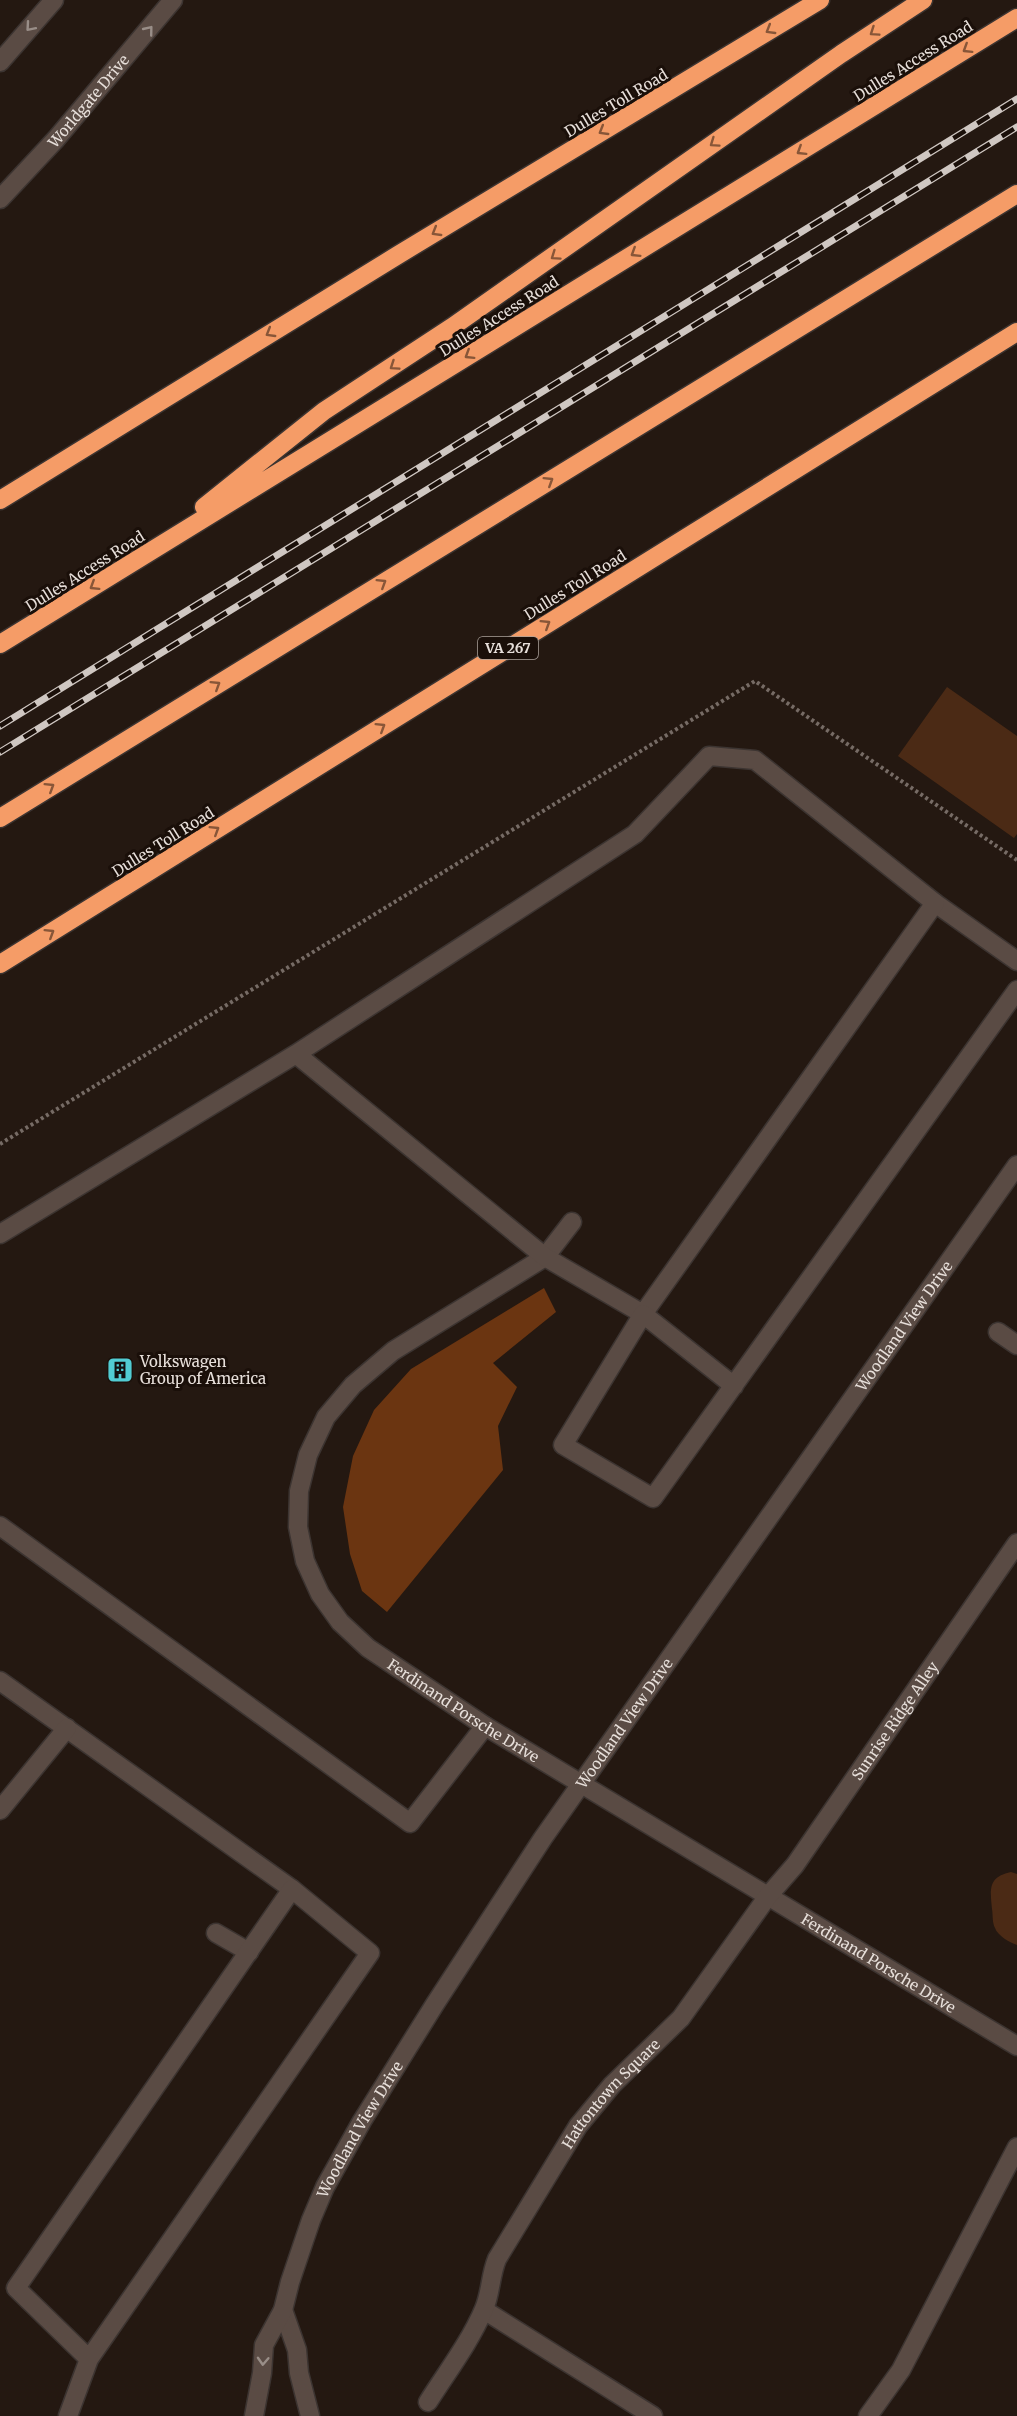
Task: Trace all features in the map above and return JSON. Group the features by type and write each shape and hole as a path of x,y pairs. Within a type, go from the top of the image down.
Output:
{"highway":[{"name":"Dulles Toll Road","path":"0,500 408,249 820,0"},
{"path":"144,556 324,411 452,327 841,54 923,0"},
{"name":"Dulles Access Road","path":"0,644 1017,18"},
{"path":"0,818 1017,194"},
{"name":"Dulles Toll Road","path":"0,964 1017,332"}],"street":[{"path":"0,62 54,0"},
{"name":"Worldgate Drive","path":"0,199 94,95 173,0"},
{"path":"0,1234 296,1054 636,834 709,756 755,760 935,903 1017,961"},
{"path":"935,903 643,1314 563,1445 654,1498 1017,990"},
{"path":"296,1054 545,1257 643,1314 734,1386"},
{"name":"Woodland View Drive","path":"254,2416 262,2373 264,2345 283,2310 311,2220 325,2187 362,2121 498,1905 1017,1165"},
{"path":"545,1257 572,1222"},
{"name":"Ferdinand Porsche Drive","path":"545,1257 393,1351 353,1385 326,1417 308,1455 299,1491 298,1527 305,1561 320,1594 340,1622 368,1648 485,1726 1017,2046"},
{"path":"998,1332 1017,1345"},
{"path":"0,1526 410,1823 485,1726"},
{"name":"Sunrise Ridge Alley","path":"768,1896 795,1865 1017,1543"},
{"path":"0,1681 292,1889 370,1953 89,2359 68,2416"},
{"path":"0,1810 67,1728"},
{"path":"89,2359 16,2288 292,1889"},
{"name":"Hattontown Square","path":"428,2402 484,2310 489,2295 492,2271 497,2259 578,2126 612,2085 681,2018 768,1896"},
{"path":"216,1933 249,1952"},
{"path":"868,2416 901,2370 1017,2148"},
{"path":"283,2310 297,2350 299,2373 310,2416"},
{"path":"484,2310 653,2416"}],"path":[{"path":"0,1144 755,681 1017,860"}],"shaded area":[{"path":"947,687 1017,736 1017,834 1014,838 898,756"},
{"path":"544,1288 556,1312 493,1363 517,1387 498,1426 503,1470 387,1612 362,1591 350,1554 343,1507 353,1456 374,1410 411,1369"},
{"path":"1011,1872 1017,1874 1017,1945 996,1931 991,1902 994,1881 1003,1874"}],"railway":[{"path":"0,726 1017,99"},
{"path":"0,752 1017,127"}],"place":[{"name":"Volkswagen Group of America","path":"120,1370"}]}
